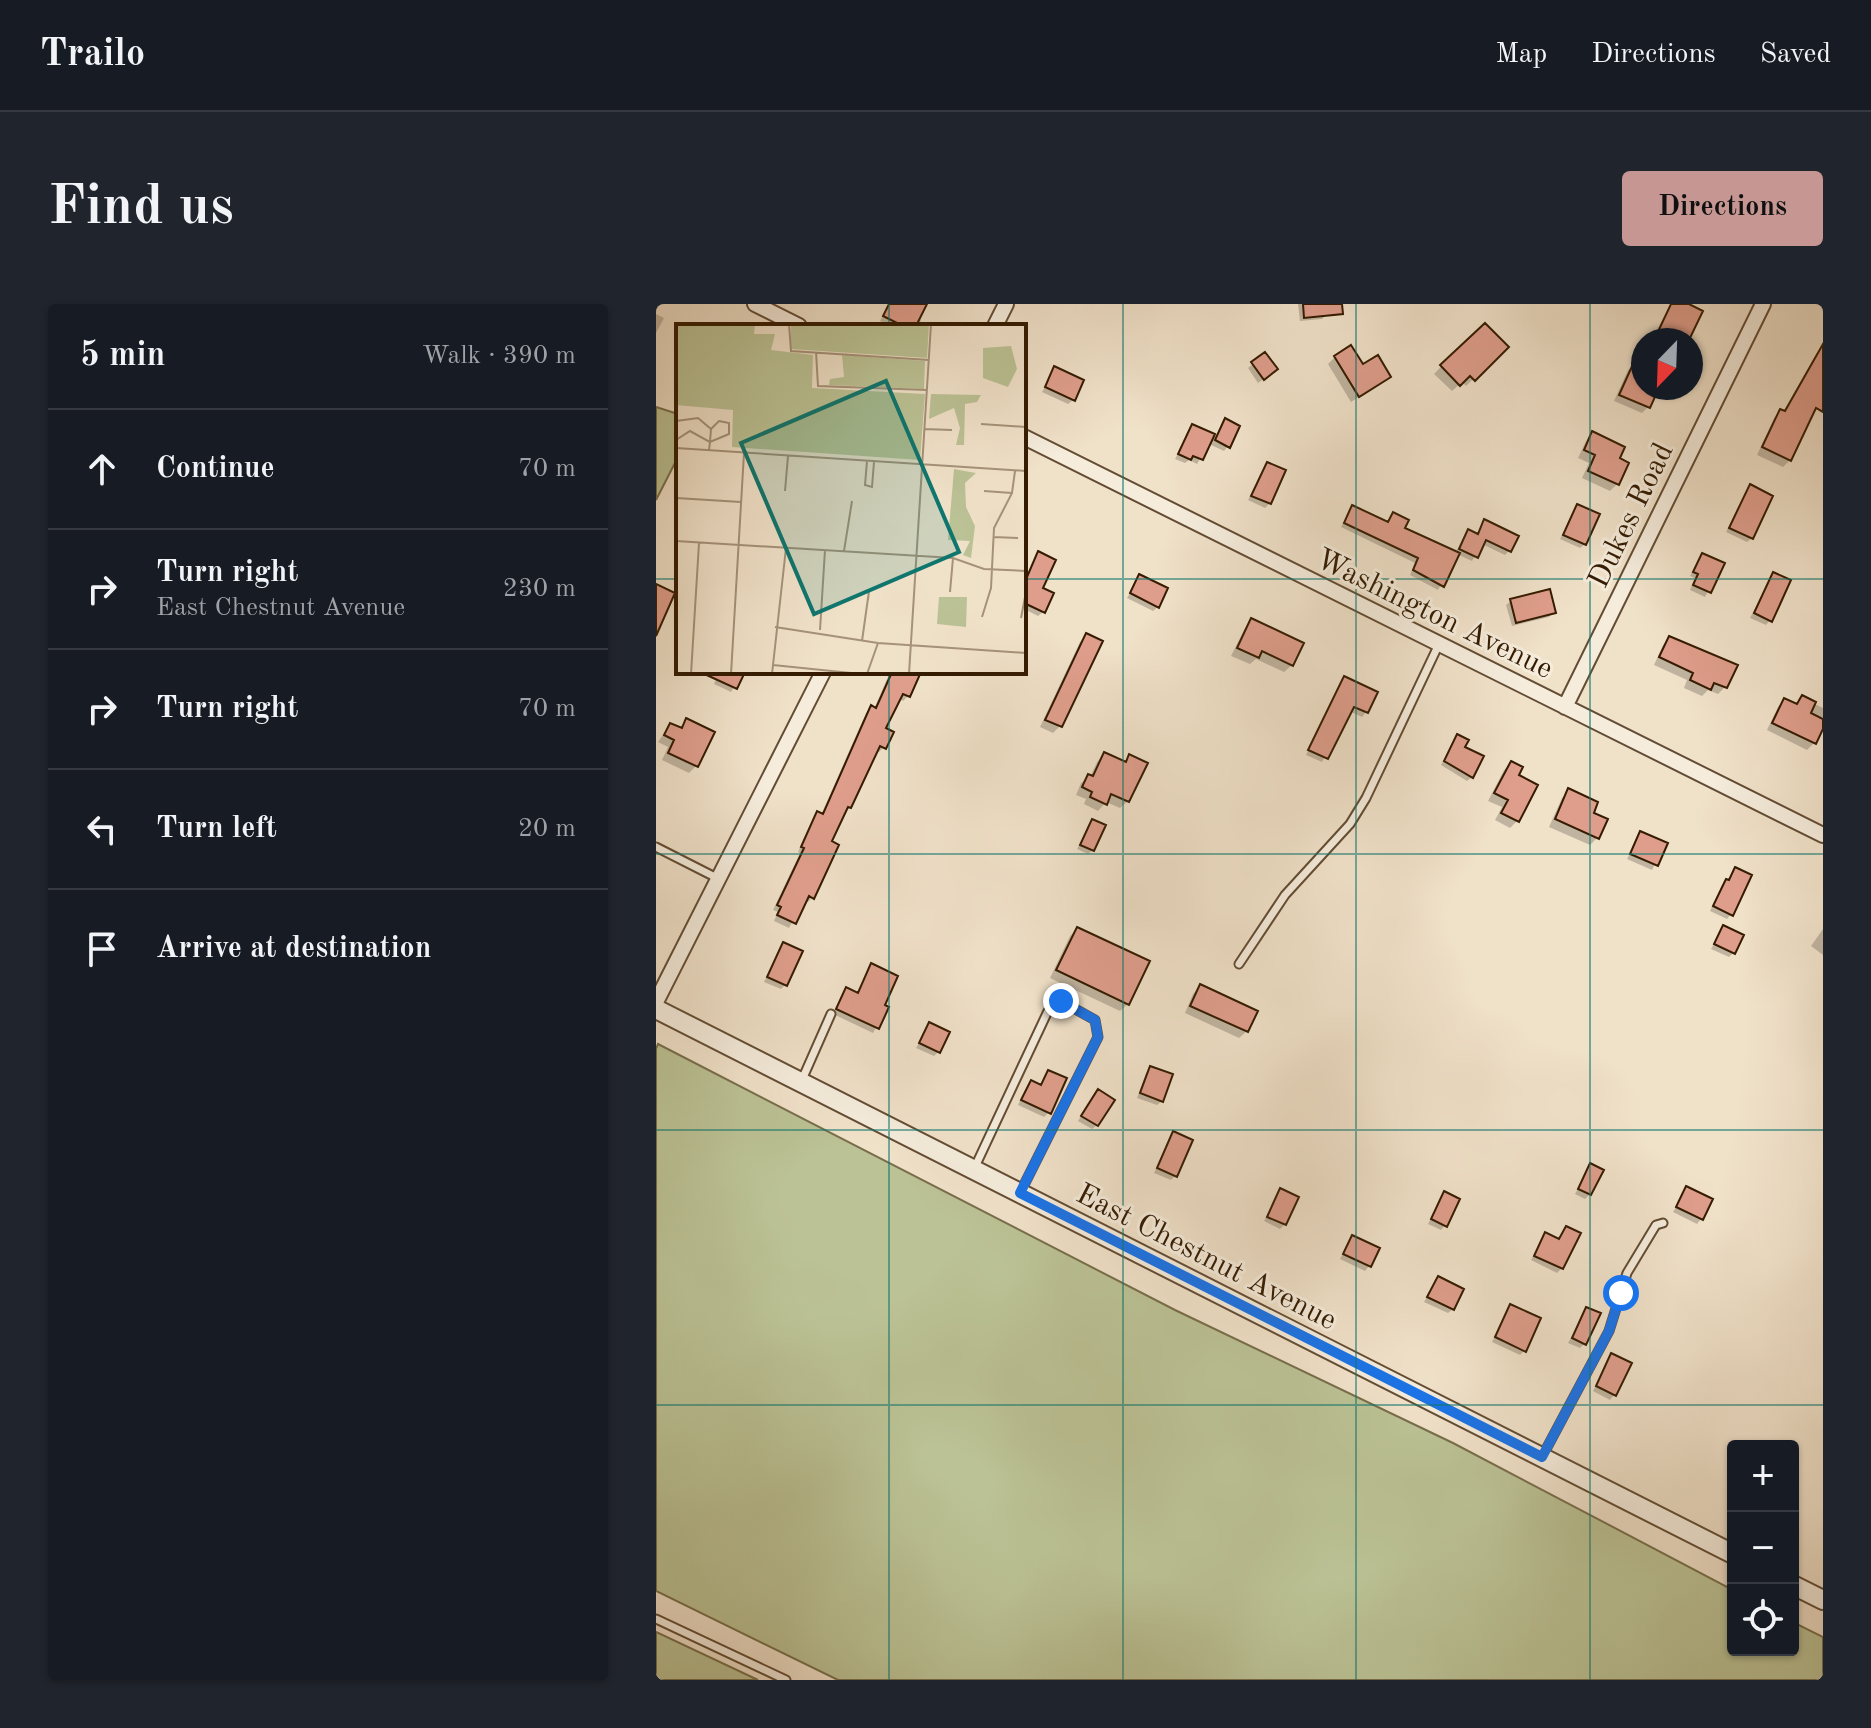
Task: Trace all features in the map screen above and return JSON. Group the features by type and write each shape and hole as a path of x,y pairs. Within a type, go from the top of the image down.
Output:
{"street":[{"path":"755,304 795,324"},
{"path":"996,324 1006,304"},
{"name":"Dukes Road","path":"1565,707 1763,304"},
{"name":"Washington Avenue","path":"1026,438 1823,835"},
{"path":"656,1002 822,674"},
{"name":"East Chestnut Avenue","path":"656,1009 1727,1551"},
{"path":"1799,1588 1823,1600"}],"lane":[{"path":"1239,964 1285,895 1350,824 1366,798 1439,644"},
{"path":"656,847 719,879"},
{"path":"974,1169 1048,1011 1061,1001 1095,1020 1098,1037 1020,1193"},
{"path":"800,1084 831,1014"},
{"path":"1542,1457 1609,1331 1627,1273 1656,1225 1663,1223"},
{"path":"656,1619 786,1680"}],"green space":[{"path":"656,407 676,413 676,461 656,500"},
{"path":"658,1044 1175,1310 1453,1443 1727,1587 1727,1656 1799,1656 1799,1625 1823,1637 1823,1680 838,1680 656,1591"},
{"path":"656,1632 758,1680 656,1680"}],"building":[{"path":"889,304 927,304 917,324 899,324 883,316"},
{"path":"1303,304 1342,304 1343,314 1304,318"},
{"path":"1671,304 1689,304 1703,311 1695,328 1660,328"},
{"path":"1485,323 1509,347 1475,381 1470,376 1460,386 1440,365"},
{"path":"1823,344 1823,412 1816,408 1791,461 1762,447 1780,409 1785,411"},
{"path":"1351,345 1363,364 1378,355 1391,377 1359,397 1334,356"},
{"path":"1265,352 1278,369 1264,380 1251,362"},
{"path":"1054,366 1084,380 1075,401 1045,387"},
{"path":"1631,368 1631,400 1654,400 1650,408 1619,395"},
{"path":"1225,418 1240,426 1230,448 1215,440"},
{"path":"1192,424 1215,434 1203,460 1193,456 1191,460 1178,454"},
{"path":"1592,431 1625,447 1620,458 1629,463 1619,485 1588,471 1595,455 1584,450"},
{"path":"1267,462 1286,470 1271,504 1251,496"},
{"path":"1750,484 1773,496 1753,539 1729,528"},
{"path":"1577,504 1600,514 1586,545 1563,535"},
{"path":"1352,505 1388,522 1393,512 1409,520 1405,528 1460,553 1444,587 1413,570 1418,558 1344,523"},
{"path":"1484,519 1519,536 1511,552 1486,540 1478,558 1459,549 1468,529 1478,534"},
{"path":"1038,551 1056,560 1043,588 1054,593 1045,613 1026,604 1026,579"},
{"path":"1702,553 1725,563 1711,593 1693,585 1698,574 1693,572"},
{"path":"1773,572 1791,580 1772,622 1754,613"},
{"path":"1139,574 1168,588 1159,608 1130,593"},
{"path":"656,584 675,593 656,636"},
{"path":"1550,589 1556,613 1516,623 1510,599"},
{"path":"1251,618 1304,643 1293,666 1262,651 1259,658 1237,648"},
{"path":"1086,633 1103,641 1062,727 1045,720"},
{"path":"1669,636 1738,665 1727,688 1714,683 1711,690 1690,680 1693,673 1659,657"},
{"path":"704,674 744,674 737,689"},
{"path":"891,674 920,674 910,697 903,694 886,728 894,732 886,749 880,746 851,808 848,807 832,841 839,845 814,899 809,896 796,924 777,915 781,907 777,905 804,848 801,847 817,811 823,814 871,705 876,708"},
{"path":"1344,676 1378,692 1368,713 1354,707 1328,759 1308,750"},
{"path":"1802,695 1816,702 1811,713 1823,719 1823,729 1816,744 1772,723 1784,698 1797,704"},
{"path":"686,718 715,732 698,767 668,753 674,740 664,735 670,723 682,728"},
{"path":"1457,734 1469,740 1465,747 1484,756 1473,778 1444,761"},
{"path":"1104,752 1126,762 1129,754 1148,763 1129,802 1111,794 1107,805 1090,797 1092,792 1082,787 1088,774 1093,776"},
{"path":"1511,761 1523,767 1519,775 1538,785 1519,822 1501,813 1508,800 1494,793"},
{"path":"1568,788 1598,802 1594,813 1608,819 1599,839 1555,819"},
{"path":"1092,819 1106,825 1094,851 1080,845"},
{"path":"1640,831 1668,843 1658,866 1630,854"},
{"path":"1735,867 1752,875 1733,916 1713,906"},
{"path":"1723,925 1744,935 1735,954 1714,944"},
{"path":"1077,927 1150,961 1129,1005 1056,970"},
{"path":"783,942 803,951 787,986 767,977"},
{"path":"871,963 898,976 885,1005 889,1007 879,1029 836,1009 846,987 858,993"},
{"path":"1200,984 1258,1011 1248,1032 1190,1006"},
{"path":"929,1022 950,1032 940,1053 919,1043"},
{"path":"1150,1066 1173,1074 1163,1102 1140,1093"},
{"path":"1048,1070 1067,1078 1051,1114 1021,1100 1031,1080 1041,1085"},
{"path":"1098,1089 1115,1100 1098,1126 1081,1116"},
{"path":"1173,1131 1193,1140 1177,1177 1157,1168"},
{"path":"1590,1163 1604,1170 1591,1195 1578,1189"},
{"path":"1686,1186 1713,1199 1703,1220 1676,1207"},
{"path":"1280,1188 1299,1197 1286,1225 1267,1217"},
{"path":"1444,1191 1460,1199 1447,1227 1431,1219"},
{"path":"1566,1226 1581,1233 1563,1269 1534,1256 1545,1232 1559,1239"},
{"path":"1352,1235 1380,1248 1371,1267 1343,1254"},
{"path":"1438,1276 1464,1289 1454,1310 1427,1297"},
{"path":"1510,1304 1541,1318 1526,1352 1495,1337"},
{"path":"1586,1307 1601,1313 1586,1345 1572,1338"},
{"path":"1611,1353 1632,1363 1616,1396 1596,1386"}],"route":[{"path":"1061,1001 1095,1020 1098,1037 1020,1193 1542,1457 1609,1331 1621,1293"}]}
